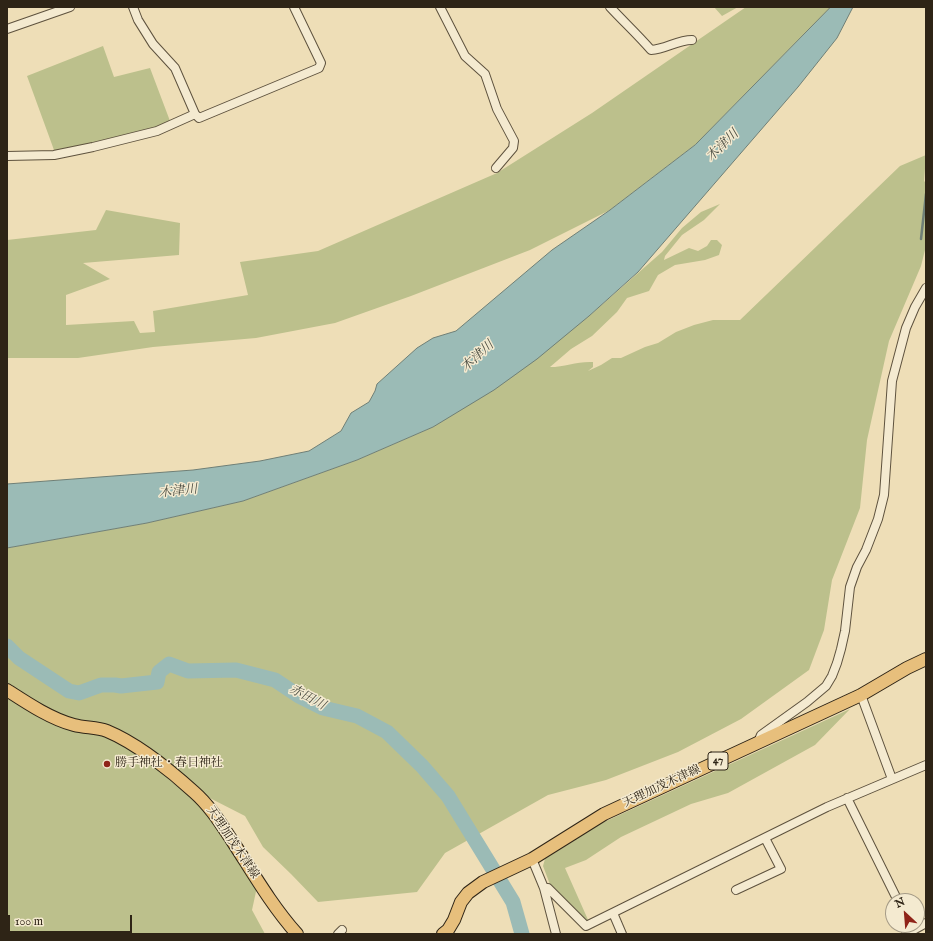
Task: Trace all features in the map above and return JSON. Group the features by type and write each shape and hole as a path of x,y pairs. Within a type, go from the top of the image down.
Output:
{"main road":[{"name":"天理加茂木津線","path":"448,933 461,902 468,893 483,882 532,859 604,814 861,695 907,668 926,659"},
{"name":"天理加茂木津線","path":"7,690 36,708 64,721 74,725 106,730 122,738 149,756 194,792 213,811 280,914 297,934"}],"street":[{"path":"7,29 70,7"},
{"path":"132,7 153,44 175,68 195,114 199,118 319,68 321,63 294,7"},
{"path":"440,7 466,56 485,74 498,109 514,141 512,148 496,168"},
{"path":"610,7 638,34 651,50 660,49 684,40 692,40"},
{"path":"7,156 54,155 93,147 157,131 195,114"},
{"path":"758,742 761,735 807,702 826,686 832,676 841,649 850,587 878,519 884,495 892,381 906,328 915,307 926,288"},
{"path":"861,695 892,779"},
{"path":"544,888 548,888 586,926 847,798 926,765"},
{"path":"847,798 894,893"},
{"path":"736,890 781,869 765,838"},
{"path":"532,859 544,888 556,934"},
{"path":"613,913 622,934"}],"green space":[{"path":"714,7 738,7 722,16"},
{"path":"746,7 831,7 695,145 610,210 530,250 411,296 335,323 256,338 153,347 78,358 7,358 7,240 96,230 106,210 180,223 179,255 83,263 110,279 66,295 66,325 134,321 140,333 155,332 153,311 248,295 240,262 318,251 497,173 592,113"},
{"path":"103,46 114,77 150,68 170,121 156,128 66,150 54,150 27,76"},
{"path":"926,155 924,182 926,180 926,246 921,266 889,341 867,440 860,508 832,580 824,630 809,670 741,719 678,752 606,780 548,795 445,853 417,892 318,902 263,847 245,816 198,792 163,761 59,716 7,687 7,548 147,523 243,501 357,460 433,427 589,316 662,252 682,228 701,212 720,204 704,220 682,235 665,256 664,260 689,248 698,251 707,246 711,240 717,240 722,245 719,255 705,260 675,265 658,275 649,291 627,298 617,312 592,336 571,349 550,367 582,362 593,362 593,367 588,371 612,358 621,358 658,343 676,332 694,325 713,320 740,320 900,166"},
{"path":"7,696 95,733 114,738 156,765 172,782 205,809 257,887 252,910 265,934 7,934"},
{"path":"850,709 815,745 728,793 691,804 621,837 586,860 565,868 589,922 585,921 551,887 543,866 545,859 602,823"}],"water":[{"name":"木津川","path":"831,7 853,7 837,38 798,87 638,272 589,316 537,359 494,390 433,427 357,460 243,501 147,523 7,548 7,484 193,470 260,461 309,451 341,431 351,413 369,402 377,384 417,348 433,338 456,331 552,250 610,210 695,145"}],"waterway":[{"path":"921,239 926,194"},
{"name":"赤田川","path":"7,646 19,658 69,691 79,693 101,685 121,686 157,682 159,672 169,664 188,671 236,670 275,680 299,696 323,708 357,716 387,732 422,766 448,796 513,902 522,934"}],"place":[{"name":"勝手神社・春日神社","path":"107,764"}]}
